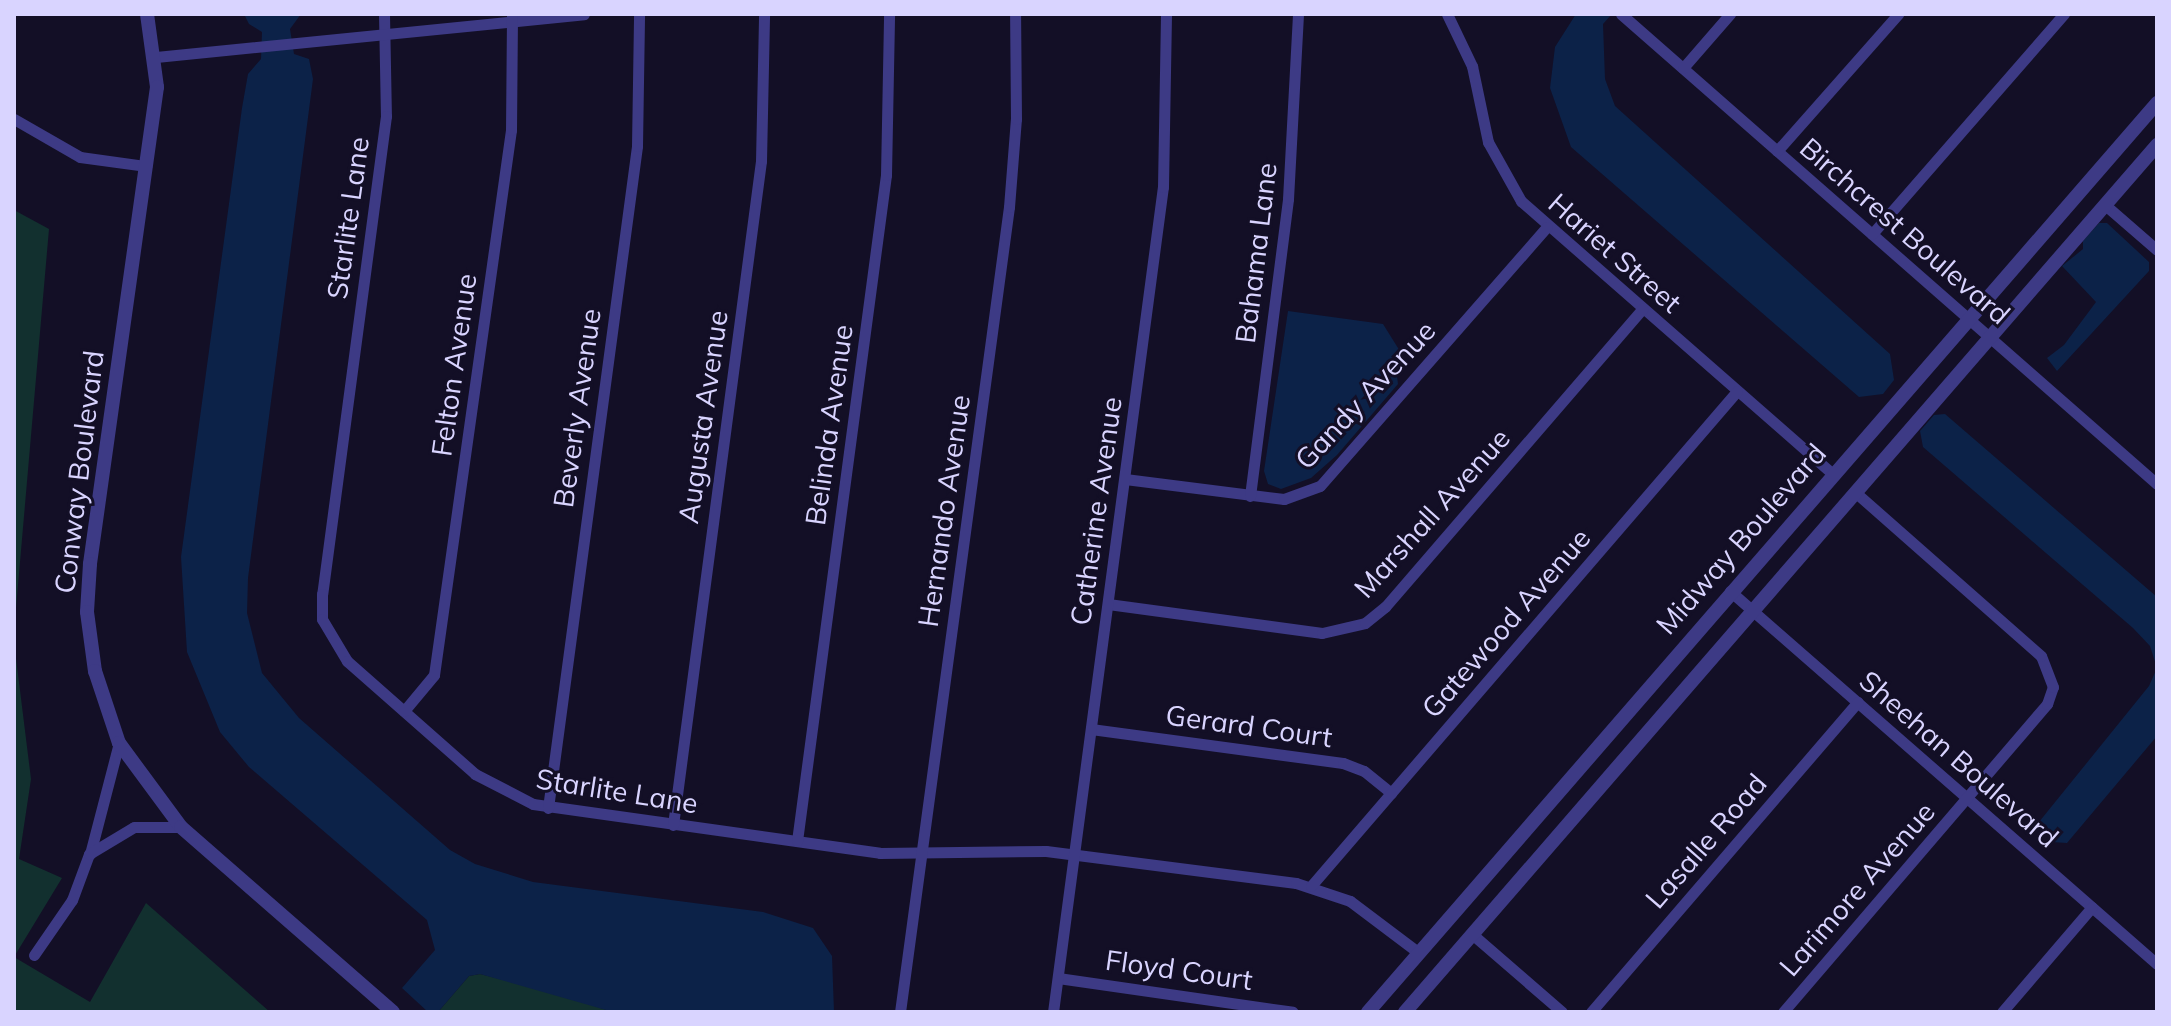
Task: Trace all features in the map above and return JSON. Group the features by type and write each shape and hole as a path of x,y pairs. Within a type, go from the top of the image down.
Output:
{"street":[{"name":"Conway Boulevard","path":"147,14 156,57 146,166 88,591 95,671 119,743 181,827 393,1012"},
{"name":"Starlite Lane","path":"384,14 388,33 386,116 322,607 331,641 404,711 490,785 548,808 922,855 1018,850 1075,853 1311,886 1374,914 1419,953"},
{"path":"156,57 512,17 584,14"},
{"name":"Beverly Avenue","path":"548,808 637,146 639,14"},
{"name":"Augusta Avenue","path":"673,825 761,161 764,14"},
{"name":"Belinda Avenue","path":"797,841 886,175 889,14"},
{"name":"Hernando Avenue","path":"900,1012 1010,196 1015,14"},
{"name":"Catherine Avenue","path":"1053,1012 1163,187 1166,14"},
{"name":"Bahama Lane","path":"1250,496 1288,199 1298,14"},
{"name":"Hariet Street","path":"1447,14 1469,57 1495,158 1518,197 1547,227 1832,473"},
{"path":"1683,68 1730,14"},
{"path":"1777,151 1898,14"},
{"path":"1872,234 2064,14"},
{"name":"Birchcrest Boulevard","path":"1623,16 2157,484"},
{"name":"Felton Avenue","path":"404,711 434,675 511,130 512,17"},
{"name":"Midway Boulevard","path":"1368,1012 1966,317 2157,103"},
{"path":"14,119 80,157 146,166"},
{"name":"Midway Boulevard","path":"1405,1012 1987,336 2157,145"},
{"path":"2104,204 2157,250"},
{"name":"Gandy Avenue","path":"1125,479 1250,496 1303,495 1334,473 1547,227"},
{"name":"Marshall Avenue","path":"1108,604 1322,633 1365,623 1642,309"},
{"name":"Gatewood Avenue","path":"1311,886 1737,391"},
{"path":"1854,491 2041,656 2050,670 2053,687 2047,704 1967,798"},
{"name":"Sheehan Boulevard","path":"1730,591 2157,964"},
{"name":"Lasalle Road","path":"1591,1012 1858,702"},
{"name":"Gerard Court","path":"1091,729 1343,763 1391,793"},
{"path":"34,955 72,900 89,854 119,743"},
{"name":"Larimore Avenue","path":"1783,1012 1967,798"},
{"path":"89,854 134,827 181,827"},
{"path":"2002,1012 2092,907"},
{"path":"1472,934 1562,1012"},
{"name":"Floyd Court","path":"1058,978 1293,1012"}],"green space":[{"path":"14,210 49,229 14,631"},
{"path":"14,642 31,779 19,859 62,878 14,957"},
{"path":"146,903 270,1012 14,1012 14,957 90,1002"},
{"path":"480,974 613,1012 438,1012 469,976"}],"water":[{"path":"244,14 301,14 290,29 294,54 309,59 313,79 248,578 247,613 262,673 299,718 450,850 475,864 533,882 763,912 813,928 832,956 834,1012 613,1012 480,974 469,976 438,1012 428,1012 402,988 435,950 427,920 249,767 220,732 187,652 181,557 242,108 248,74 261,59 262,32 249,24"},
{"path":"1576,14 1612,14 1603,24 1605,79 1615,106 1890,354 1894,380 1883,394 1859,397 1571,147 1550,88 1555,47"},
{"path":"2099,223 2107,223 2149,262 2149,271 2057,371 2047,358 2064,345 2096,302 2062,266 2083,249 2083,241"},
{"path":"1288,311 1383,324 1403,356 1396,368 1398,384 1337,455 1311,478 1281,489 1268,484 1264,471"},
{"path":"1945,414 2157,597 2157,668 2150,646 2133,628 1923,447 1920,431 1934,415"},
{"path":"2157,668 2157,736 2067,843 2052,842 2039,822 2149,686"}]}
